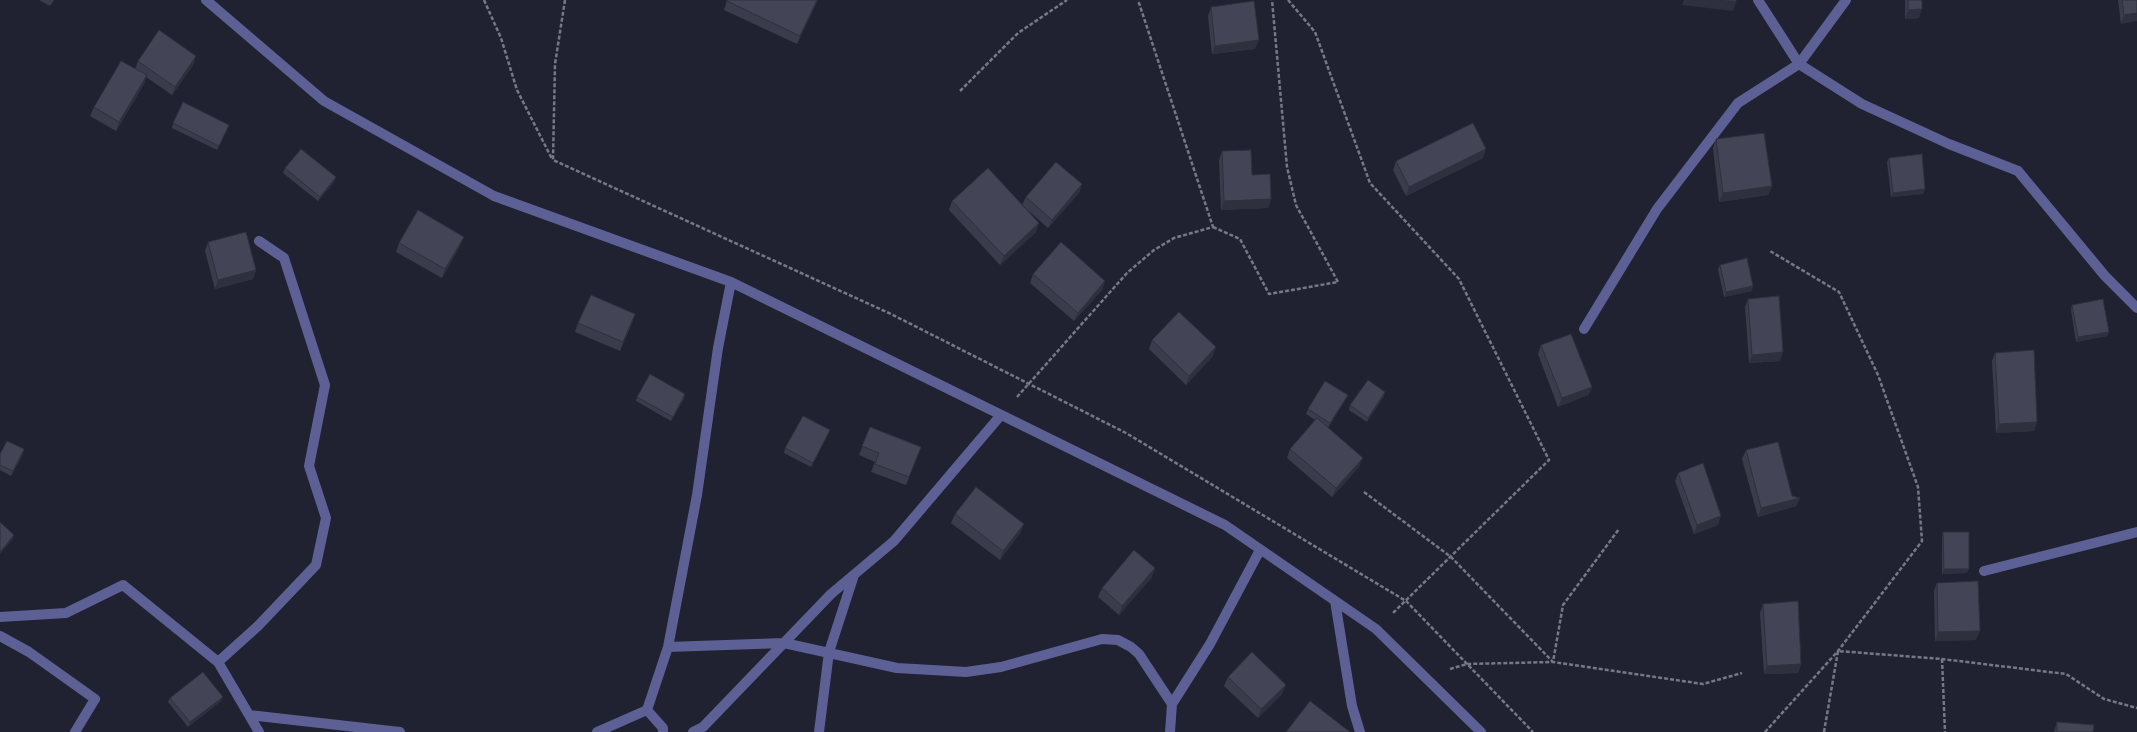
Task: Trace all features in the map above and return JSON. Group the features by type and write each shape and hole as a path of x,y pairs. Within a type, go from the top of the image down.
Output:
{"street":[{"path":"206,0 324,101 494,196 731,282 1226,525 1376,629 1481,732"},
{"path":"1758,0 1799,64 1862,104 1949,144 2018,171 2105,276 2137,308"},
{"path":"1584,329 1657,209 1738,103 1799,64 1846,0"},
{"path":"218,662 258,626 316,565 326,518 309,466 325,385 284,258 260,241"},
{"path":"597,732 647,710 668,647 697,495 718,348 731,282"},
{"path":"693,732 703,727 831,594 894,541 1001,415"},
{"path":"1984,571 2137,532"},
{"path":"1170,732 1172,704 1210,644 1260,550"},
{"path":"819,732 830,652 854,575"},
{"path":"0,617 66,613 124,586 218,662 259,732"},
{"path":"1335,601 1352,706 1360,732"},
{"path":"0,636 29,652 95,699 75,732"},
{"path":"668,647 784,643 897,668 966,672 1001,667 1102,639 1118,640 1131,647 1139,654 1172,704"},
{"path":"647,710 663,728 663,732"},
{"path":"249,715 400,732"}],"path":[{"path":"484,0 501,38 517,90 553,160 891,314 1126,433 1406,601 1533,732"},
{"path":"553,160 555,64 565,0"},
{"path":"960,91 1018,33 1067,0"},
{"path":"1138,0 1213,227"},
{"path":"1029,383 1127,273 1149,255 1174,238 1213,227 1240,239 1269,294 1338,282 1296,205 1287,167 1272,0"},
{"path":"1288,0 1315,32 1370,183 1459,280 1549,460 1376,629"},
{"path":"1765,732 1838,651 1922,541 1918,487 1878,375 1839,292 1770,251"},
{"path":"1364,492 1451,557 1553,662"},
{"path":"1553,662 1563,605 1619,529"},
{"path":"1838,651 1942,659 2066,674 2104,699 2137,708"},
{"path":"1824,732 1838,651"},
{"path":"1942,659 1946,732"},
{"path":"1423,675 1468,664 1553,662 1703,684 1742,673"}],"building":[{"path":"727,0 817,0 800,36"},
{"path":"1718,0 1736,0 1736,2"},
{"path":"1908,0 1922,0 1922,9 1908,10"},
{"path":"2122,0 2137,0 2137,13 2124,15"},
{"path":"1254,1 1259,40 1215,46 1211,7"},
{"path":"159,30 196,56 175,87 138,61"},
{"path":"121,61 147,75 119,122 94,107"},
{"path":"183,102 229,125 219,146 173,123"},
{"path":"1473,123 1486,149 1409,187 1396,161"},
{"path":"1764,133 1772,186 1723,193 1716,139"},
{"path":"301,149 336,177 320,197 285,168"},
{"path":"1251,150 1252,175 1270,174 1271,199 1224,201 1222,151"},
{"path":"1922,154 1925,189 1893,193 1889,158"},
{"path":"1056,162 1082,184 1052,220 1026,197"},
{"path":"988,168 1039,223 1004,256 952,201"},
{"path":"418,210 464,237 445,269 399,243"},
{"path":"246,232 256,270 218,280 208,242"},
{"path":"1061,242 1105,281 1078,313 1033,274"},
{"path":"1747,258 1753,286 1726,292 1720,265"},
{"path":"591,295 635,314 623,342 578,323"},
{"path":"1779,296 1783,352 1752,355 1748,299"},
{"path":"2103,299 2109,332 2078,337 2072,305"},
{"path":"1179,312 1216,347 1189,376 1152,340"},
{"path":"1571,334 1592,387 1562,398 1541,345"},
{"path":"2034,350 2037,422 1999,424 1995,353"},
{"path":"650,374 685,394 673,417 637,397"},
{"path":"1368,380 1385,392 1368,418 1350,405"},
{"path":"1325,381 1348,395 1330,423 1308,409"},
{"path":"803,416 830,430 813,463 785,448"},
{"path":"1317,418 1363,458 1336,488 1290,449"},
{"path":"870,427 921,447 909,477 875,464 879,453 862,446"},
{"path":"7,441 24,449 13,471 0,465 0,454"},
{"path":"1778,442 1792,496 1800,498 1761,508 1746,450"},
{"path":"1703,463 1721,516 1697,525 1678,473"},
{"path":"976,487 1024,524 1003,551 955,514"},
{"path":"0,522 14,535 0,552"},
{"path":"1943,532 1969,532 1969,569 1944,569"},
{"path":"1134,550 1155,568 1122,606 1102,588"},
{"path":"1978,581 1980,631 1938,632 1937,583"},
{"path":"1798,601 1801,664 1767,666 1763,604"},
{"path":"1252,652 1286,685 1261,709 1228,677"},
{"path":"203,672 223,697 190,722 170,698"},
{"path":"1310,701 1350,732 1286,732"},
{"path":"2057,722 2094,725 2093,732 2057,732"}]}
